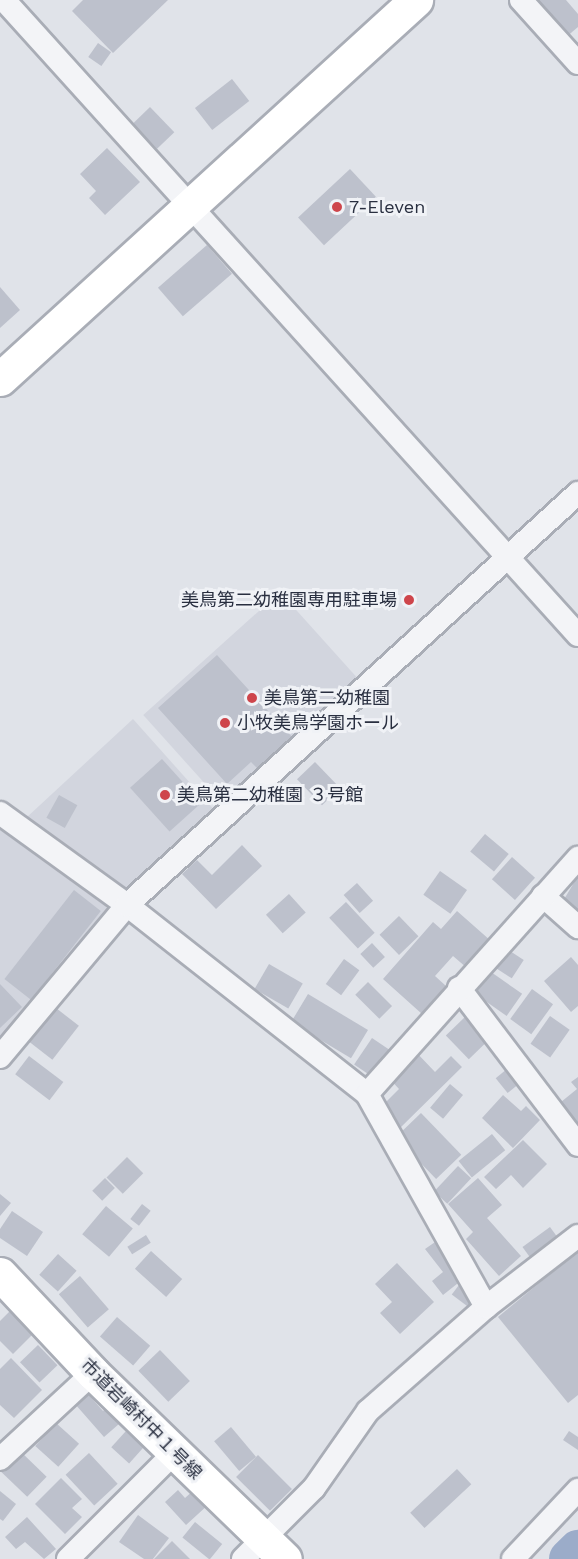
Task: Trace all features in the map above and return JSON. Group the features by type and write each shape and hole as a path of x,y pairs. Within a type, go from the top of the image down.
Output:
{"street":[{"path":"4,0 578,635"},
{"path":"0,379 416,0"},
{"path":"521,0 578,63"},
{"path":"0,1057 127,905 578,494"},
{"path":"0,813 127,905 367,1094 486,1306"},
{"path":"367,1094 459,988 578,858"},
{"path":"543,896 578,927"},
{"path":"459,988 578,1145"},
{"path":"265,1552 314,1488 368,1411 486,1306 578,1236"},
{"name":"市道岩崎村中１号線","path":"3,1283 174,1454 265,1552"},
{"path":"0,1460 93,1373"},
{"path":"68,1559 174,1454"},
{"path":"513,1559 578,1490"}],"shaded area":[{"name":"美鳥第二幼稚園","path":"280,592 360,681 224,804 143,715"},
{"path":"133,719 216,812 126,894 26,818"},
{"path":"5,823 105,902 108,912 0,1040 0,828"}],"building":[{"path":"83,0 168,0 113,53 72,11"},
{"path":"532,0 566,0 578,14 578,27 565,38"},
{"path":"98,43 111,52 101,66 88,57"},
{"path":"232,79 249,101 212,130 195,108"},
{"path":"150,107 174,132 157,149 133,124"},
{"path":"107,148 140,182 105,215 89,198 96,191 80,174"},
{"name":"7-Eleven","path":"350,169 376,197 324,245 298,217"},
{"path":"207,245 232,274 183,316 158,288"},
{"path":"0,287 20,310 0,328"},
{"name":"小牧美鳥学園ホール","path":"217,655 292,737 257,768 251,762 227,784 158,708"},
{"name":"美鳥第二幼稚園 ３号館","path":"162,759 201,803 170,832 130,788"},
{"path":"315,762 340,788 322,805 297,779"},
{"path":"59,795 77,805 65,828 46,818"},
{"path":"485,834 509,854 494,872 470,852"},
{"path":"242,845 262,866 216,909 182,874 197,860 212,875"},
{"path":"512,857 535,878 515,900 492,879"},
{"path":"440,871 467,890 450,914 423,895"},
{"path":"578,876 578,917 560,906"},
{"path":"357,883 373,901 360,913 344,895"},
{"path":"74,890 101,911 31,1000 4,979"},
{"path":"289,894 306,913 283,933 266,915"},
{"path":"346,902 375,933 358,948 329,918"},
{"path":"457,911 491,941 467,968 453,956 435,976 446,986 422,1014 383,979 433,922 441,929"},
{"path":"399,916 418,936 399,955 380,935"},
{"path":"372,943 385,957 373,968 360,954"},
{"path":"507,949 524,960 512,978 495,967"},
{"path":"571,957 578,965 578,1006 571,1012 544,981"},
{"path":"344,959 359,970 341,995 326,984"},
{"path":"269,964 303,984 288,1009 255,989"},
{"path":"491,972 522,994 507,1016 476,994"},
{"path":"368,982 392,1006 379,1019 355,995"},
{"path":"0,984 22,1007 0,1028"},
{"path":"532,989 553,1004 531,1034 510,1019"},
{"path":"308,994 368,1030 351,1058 291,1022"},
{"path":"56,1008 79,1026 52,1060 30,1042"},
{"path":"466,1016 489,1040 469,1059 446,1035"},
{"path":"550,1016 570,1030 550,1058 530,1044"},
{"path":"372,1038 393,1052 375,1079 354,1065"},
{"path":"415,1051 435,1072 451,1056 462,1067 400,1128 380,1108 399,1089 388,1077"},
{"path":"29,1056 63,1082 49,1100 15,1074"},
{"path":"512,1065 524,1080 508,1093 496,1078"},
{"path":"578,1077 578,1124 561,1102 577,1089 571,1082"},
{"path":"450,1084 463,1095 443,1119 430,1108"},
{"path":"503,1095 521,1111 526,1106 540,1120 513,1148 482,1118"},
{"path":"421,1113 461,1155 436,1179 396,1137"},
{"path":"492,1134 505,1150 472,1177 459,1161"},
{"path":"523,1140 547,1164 523,1188 511,1175 496,1189 484,1177"},
{"path":"127,1157 143,1173 123,1194 106,1178"},
{"path":"458,1166 471,1178 447,1204 434,1192"},
{"path":"105,1178 115,1188 102,1201 92,1191"},
{"path":"478,1178 502,1205 487,1218 521,1256 499,1276 466,1239 473,1232 448,1204"},
{"path":"0,1194 11,1203 0,1216"},
{"path":"142,1204 151,1211 139,1226 130,1219"},
{"path":"106,1206 133,1228 109,1257 82,1234"},
{"path":"12,1211 43,1232 27,1256 0,1238 0,1229"},
{"path":"550,1227 560,1241 532,1261 522,1247"},
{"path":"146,1235 151,1243 132,1254 127,1247"},
{"path":"438,1240 467,1276 443,1295 432,1281 443,1272 425,1249"},
{"path":"151,1251 182,1279 166,1297 135,1269"},
{"path":"578,1251 578,1395 568,1403 498,1317"},
{"path":"58,1254 77,1271 58,1292 39,1275"},
{"path":"397,1263 434,1302 400,1334 380,1313 392,1302 375,1284"},
{"path":"80,1276 109,1309 88,1328 59,1294"},
{"path":"462,1281 478,1293 468,1307 452,1295"},
{"path":"15,1306 38,1329 13,1354 0,1341 0,1321"},
{"path":"117,1317 150,1346 133,1365 100,1337"},
{"path":"38,1345 57,1365 39,1383 20,1362"},
{"path":"160,1350 190,1381 168,1402 138,1371"},
{"path":"11,1358 42,1390 14,1418 0,1405 0,1369"},
{"path":"87,1393 103,1411 114,1402 127,1417 104,1437 75,1404"},
{"path":"56,1423 79,1444 58,1467 35,1446"},
{"path":"231,1427 256,1457 239,1471 214,1441"},
{"path":"126,1431 144,1447 129,1463 111,1447"},
{"path":"569,1431 578,1437 578,1450 563,1440"},
{"path":"20,1451 47,1477 27,1497 1,1471"},
{"path":"89,1453 118,1484 94,1506 66,1475"},
{"path":"258,1455 292,1489 270,1511 236,1477"},
{"path":"457,1469 471,1484 425,1528 410,1513"},
{"path":"61,1478 82,1499 72,1508 82,1517 65,1534 35,1504"},
{"path":"195,1489 209,1504 186,1525 165,1502 178,1490 185,1498"},
{"path":"0,1491 16,1504 3,1521 0,1519"},
{"path":"138,1515 169,1538 153,1559 144,1559 119,1542"},
{"path":"27,1517 56,1549 44,1559 25,1542 16,1549 5,1537"},
{"path":"195,1522 222,1544 209,1559 182,1538"},
{"path":"172,1541 190,1559 154,1559"}],"waterway":[{"path":"569,1559 578,1550"}],"place":[{"name":"7-Eleven","path":"337,207"},
{"name":"美鳥第二幼稚園専用駐車場","path":"409,600"},
{"name":"美鳥第二幼稚園","path":"252,698"},
{"name":"小牧美鳥学園ホール","path":"225,723"},
{"name":"美鳥第二幼稚園 ３号館","path":"165,795"}]}
